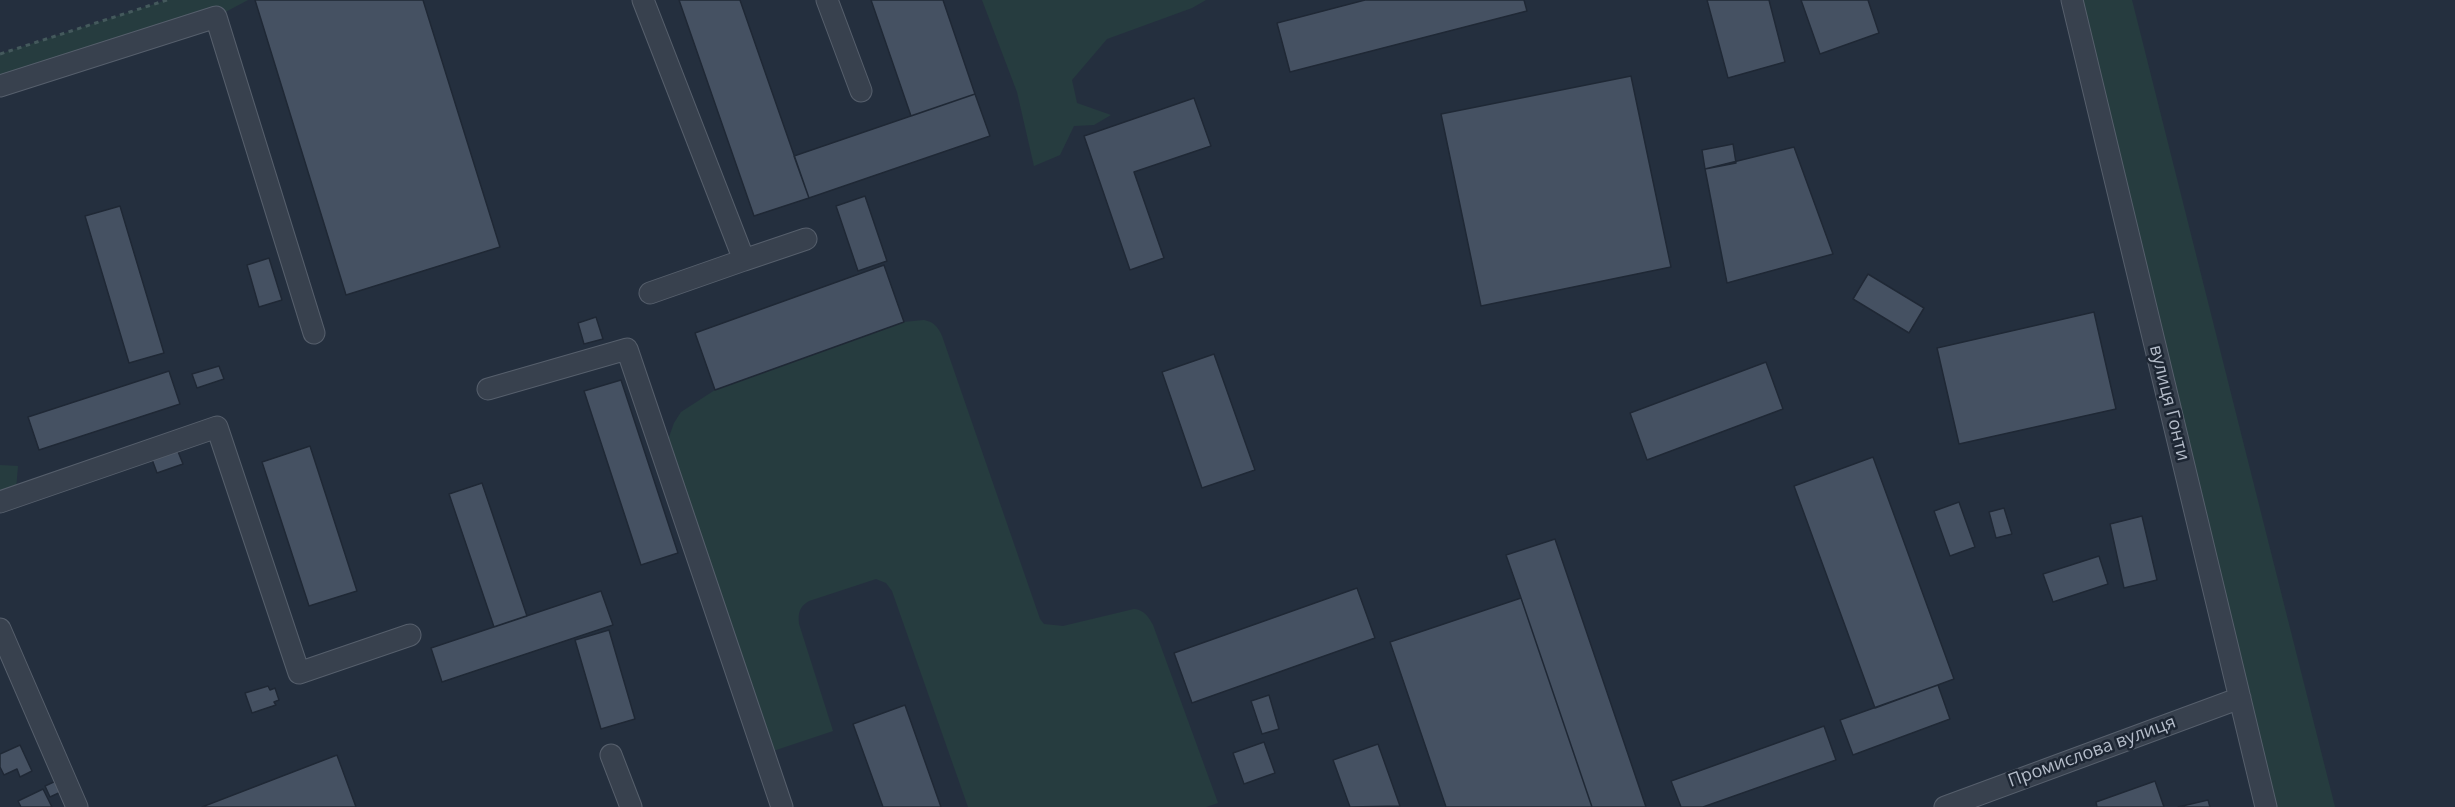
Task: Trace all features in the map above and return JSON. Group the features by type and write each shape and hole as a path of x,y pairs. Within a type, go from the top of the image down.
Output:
{"street":[{"path":"643,0 744,260"},
{"path":"827,0 861,91"},
{"name":"вулиця Гонти","path":"2072,0 2266,807"},
{"path":"0,86 216,17 314,333"},
{"path":"650,293 806,239"},
{"path":"488,389 627,349 783,807"},
{"path":"0,502 218,427 299,673 410,635"},
{"path":"0,629 77,807"},
{"name":"Промислова вулиця","path":"1952,806 2240,698"},
{"path":"611,755 631,807"}],"path":[{"path":"0,54 167,0"}],"green space":[{"path":"167,0 248,0 216,17 0,86 0,54"},
{"path":"982,0 1206,0 1192,8 1107,39 1072,80 1077,103 1111,115 1094,125 1074,126 1060,155 1034,166 1017,92"},
{"path":"2072,0 2132,0 2335,807 2266,807"},
{"path":"924,320 935,325 942,336 1040,619 1044,624 1063,626 1134,609 1145,614 1153,625 1218,803 1206,807 968,807 892,591 886,583 876,579 809,601 801,608 799,624 833,731 764,754 663,454 674,423 681,412 715,390 904,322"},
{"path":"0,465 18,466 16,490 0,490"}],"building":[{"path":"255,0 423,0 500,247 346,295"},
{"path":"679,0 740,0 809,198 754,216"},
{"path":"871,0 943,0 975,94 911,116"},
{"path":"1365,0 1524,0 1527,11 1290,72 1277,23"},
{"path":"1707,0 1769,0 1785,62 1728,78"},
{"path":"1801,0 1868,0 1879,33 1820,54"},
{"path":"1631,76 1671,267 1481,306 1441,114"},
{"path":"975,94 990,136 809,198 794,156"},
{"path":"1194,98 1211,146 1134,172 1164,258 1130,270 1084,136"},
{"path":"1733,144 1736,163 1705,169 1702,150"},
{"path":"1794,147 1833,254 1727,283 1705,169"},
{"path":"865,196 887,261 858,271 836,206"},
{"path":"120,206 164,353 129,363 85,216"},
{"path":"269,258 282,300 259,307 247,265"},
{"path":"884,265 904,322 715,390 695,333"},
{"path":"1868,274 1924,308 1909,333 1853,299"},
{"path":"2094,312 2116,409 1959,444 1937,348"},
{"path":"596,317 603,339 584,344 578,323"},
{"path":"1214,354 1255,470 1202,488 1162,372"},
{"path":"1766,362 1783,409 1647,460 1630,413"},
{"path":"219,366 224,379 197,388 192,374"},
{"path":"169,371 180,404 39,450 28,417"},
{"path":"621,380 678,553 641,565 584,391"},
{"path":"175,444 183,464 157,473 150,454"},
{"path":"310,446 357,591 309,606 262,462"},
{"path":"1873,457 1954,679 1875,708 1794,486"},
{"path":"482,483 527,616 494,627 449,494"},
{"path":"1959,502 1975,547 1950,556 1934,511"},
{"path":"2004,508 2012,534 1996,538 1989,512"},
{"path":"2142,516 2157,580 2124,588 2110,524"},
{"path":"1555,539 1646,807 1592,807 1506,555"},
{"path":"2099,556 2108,584 2053,602 2043,574"},
{"path":"1357,588 1375,638 1192,703 1174,653"},
{"path":"601,591 613,625 442,682 431,648"},
{"path":"1521,598 1592,807 1446,807 1390,642"},
{"path":"609,630 635,719 601,729 575,640"},
{"path":"1938,685 1950,719 1853,755 1840,720"},
{"path":"268,686 270,690 275,688 279,700 274,702 276,705 252,713 245,693"},
{"path":"1269,695 1279,729 1262,734 1251,701"},
{"path":"905,705 941,807 883,807 853,724"},
{"path":"1824,726 1836,760 1703,807 1681,807 1671,781"},
{"path":"1264,742 1275,773 1244,784 1233,753"},
{"path":"1378,744 1400,806 1350,807 1333,760"},
{"path":"20,745 32,771 20,777 17,769 4,775 0,767 0,754"},
{"path":"337,755 356,807 202,807"},
{"path":"58,780 63,791 50,797 45,786"},
{"path":"2155,781 2164,807 2097,807 2096,802"},
{"path":"43,789 52,807 21,807 18,801"},
{"path":"2208,800 2210,807 2178,807"}]}
